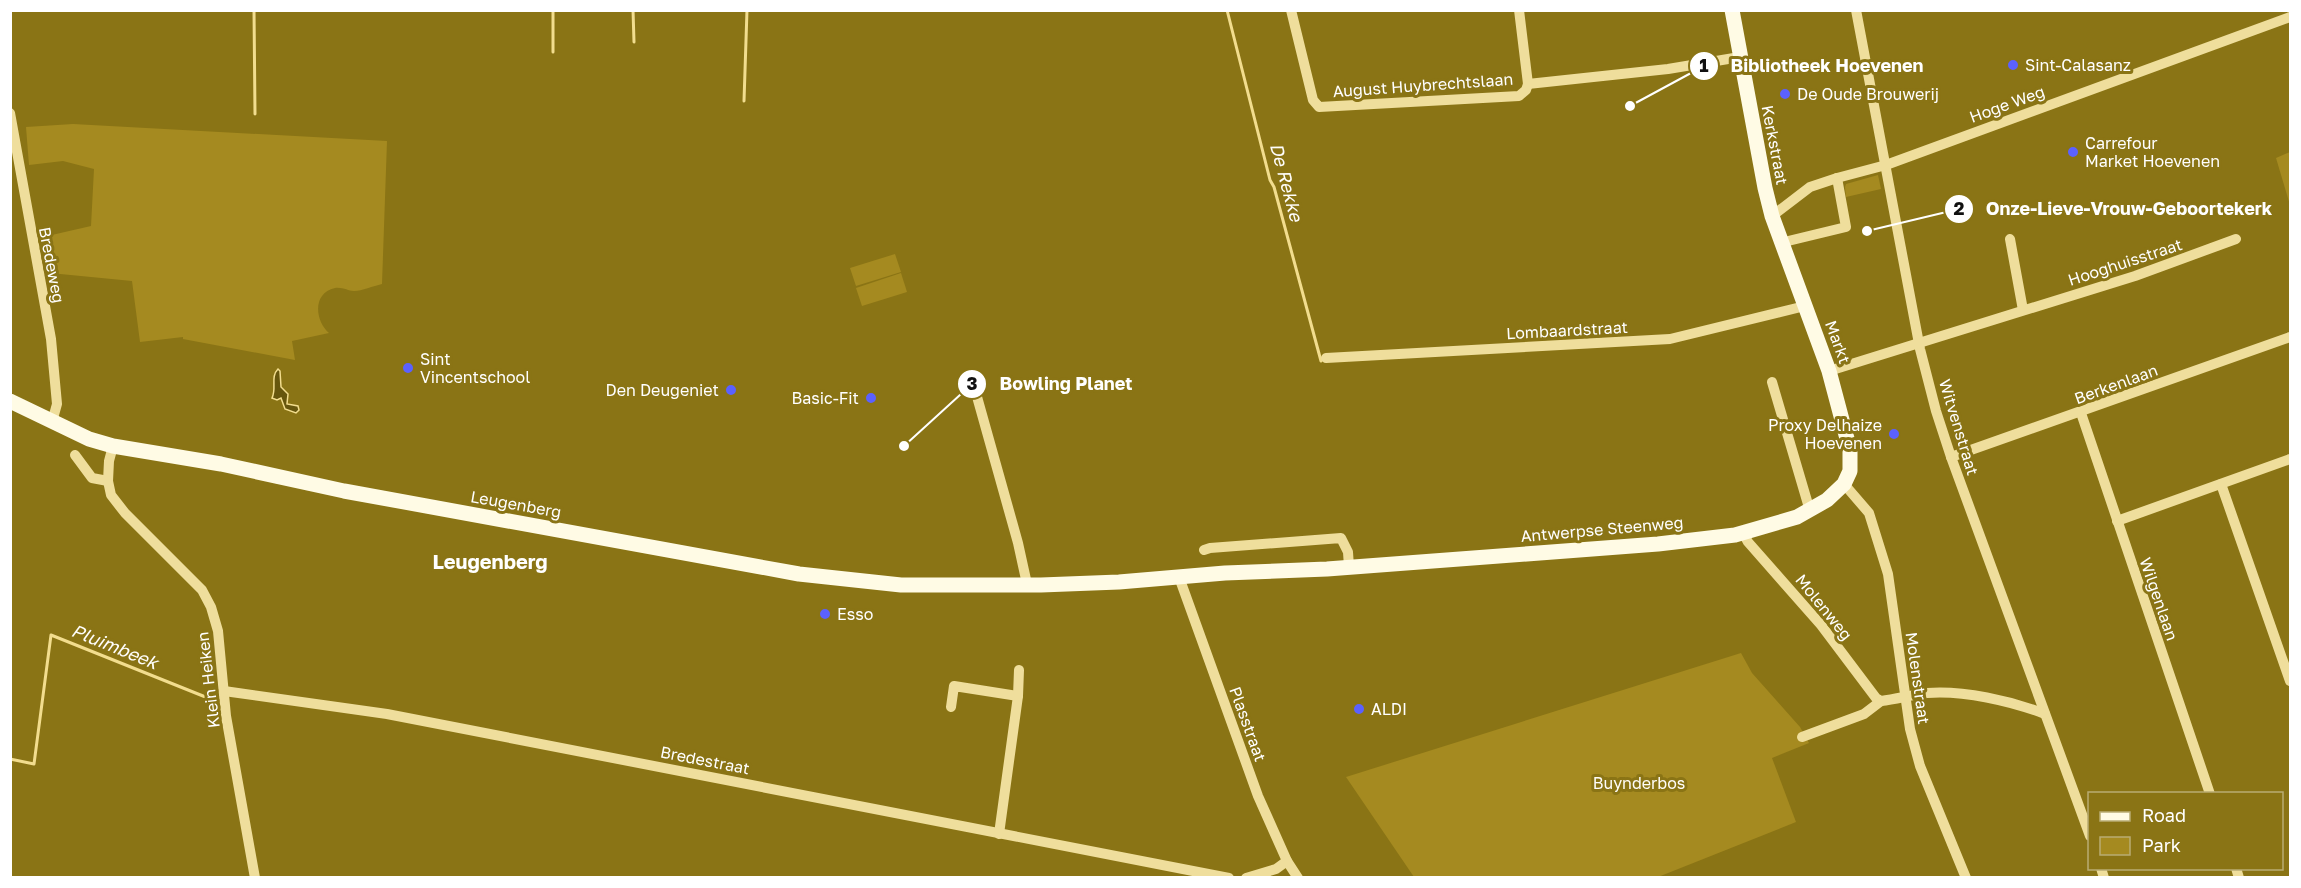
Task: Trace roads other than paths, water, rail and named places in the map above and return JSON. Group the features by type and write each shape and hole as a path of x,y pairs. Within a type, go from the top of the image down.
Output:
{"main road":[{"name":"Kerkstraat","path":"1732,10 1772,216"},
{"name":"Markt","path":"1772,216 1784,242 1829,371 1850,450 1850,471 1844,484"},
{"name":"Leugenberg","path":"10,401 88,439 113,446 221,464 344,491 809,576 901,585 1119,582 1179,577"},
{"name":"Antwerpse Steenweg","path":"1179,577 1658,544 1743,533 1810,511 1837,493 1844,484"}],"street":[{"name":"August Huybrechtslaan","path":"1291,10 1313,100 1320,107 1519,96 1526,90 1528,84 1668,69 1740,57"},
{"path":"1519,10 1528,84"},
{"name":"Witvenstraat","path":"1856,10 1919,342 1936,411 2088,831"},
{"name":"Hoge Weg","path":"1772,216 1810,188 1886,165 2290,17"},
{"name":"Bredeweg","path":"10,113 51,339 57,404 52,422"},
{"path":"1784,242 1846,226 1837,178"},
{"path":"2010,239 2023,310"},
{"name":"Hooghuisstraat","path":"1829,371 2135,276 2236,239"},
{"name":"Lombaardstraat","path":"1326,358 1670,339 1806,306"},
{"name":"Berkenlaan","path":"1951,457 2290,337"},
{"path":"1772,382 1810,511"},
{"path":"975,386 982,420 1018,543 1027,584"},
{"name":"Wilgenlaan","path":"2081,412 2209,792"},
{"path":"75,455 92,478 108,482 109,461 113,446"},
{"path":"2117,521 2290,459"},
{"name":"Klein Heiken","path":"108,482 111,495 125,513 202,590 218,631 226,716 255,878"},
{"name":"Molenstraat","path":"1844,484 1869,513 1888,574 1910,729 1920,766 1966,878"},
{"path":"2222,484 2290,681"},
{"name":"Molenweg","path":"1743,533 1748,542 1821,625 1876,698 1881,701"},
{"path":"1204,550 1341,538 1348,552 1349,567"},
{"name":"Plasstraat","path":"1179,577 1258,796 1287,861 1298,878"},
{"path":"999,834 1019,670"},
{"path":"951,707 954,686 1017,696"},
{"name":"Bredestraat","path":"224,691 387,714 999,834 1176,873 1229,878"},
{"path":"1802,737 1864,714 1881,701 1930,693 2017,703 2045,714"},
{"path":"1246,878 1276,869 1287,861"}],"waterway":[{"path":"254,10 255,114"},
{"path":"553,10 553,52"},
{"path":"633,10 634,42"},
{"path":"744,101 747,10"},
{"name":"De Rekke","path":"1227,10 1270,180 1274,187 1321,361"},
{"name":"Pluimbeek","path":"10,759 34,764 51,635 213,700"}],"place":[{"name":"Sint-Calasanz","path":"2013,65"},
{"name":"De Oude Brouwerij","path":"1785,94"},
{"name":"Bibliotheek Hoevenen","path":"1630,106"},
{"name":"Carrefour Market Hoevenen","path":"2073,152"},
{"name":"Onze-Lieve-Vrouw-Geboortekerk","path":"1867,231"},
{"name":"Sint Vincentschool","path":"408,368"},
{"name":"Den Deugeniet","path":"731,390"},
{"name":"Basic-Fit","path":"871,398"},
{"name":"Proxy Delhaize Hoevenen","path":"1894,434"},
{"name":"Bowling Planet","path":"904,446"},
{"name":"Esso","path":"825,614"},
{"name":"ALDI","path":"1359,709"}],"district":[{"name":"Leugenberg","path":"490,561"}],"park label":[{"name":"Buynderbos","path":"1639,783"}]}
